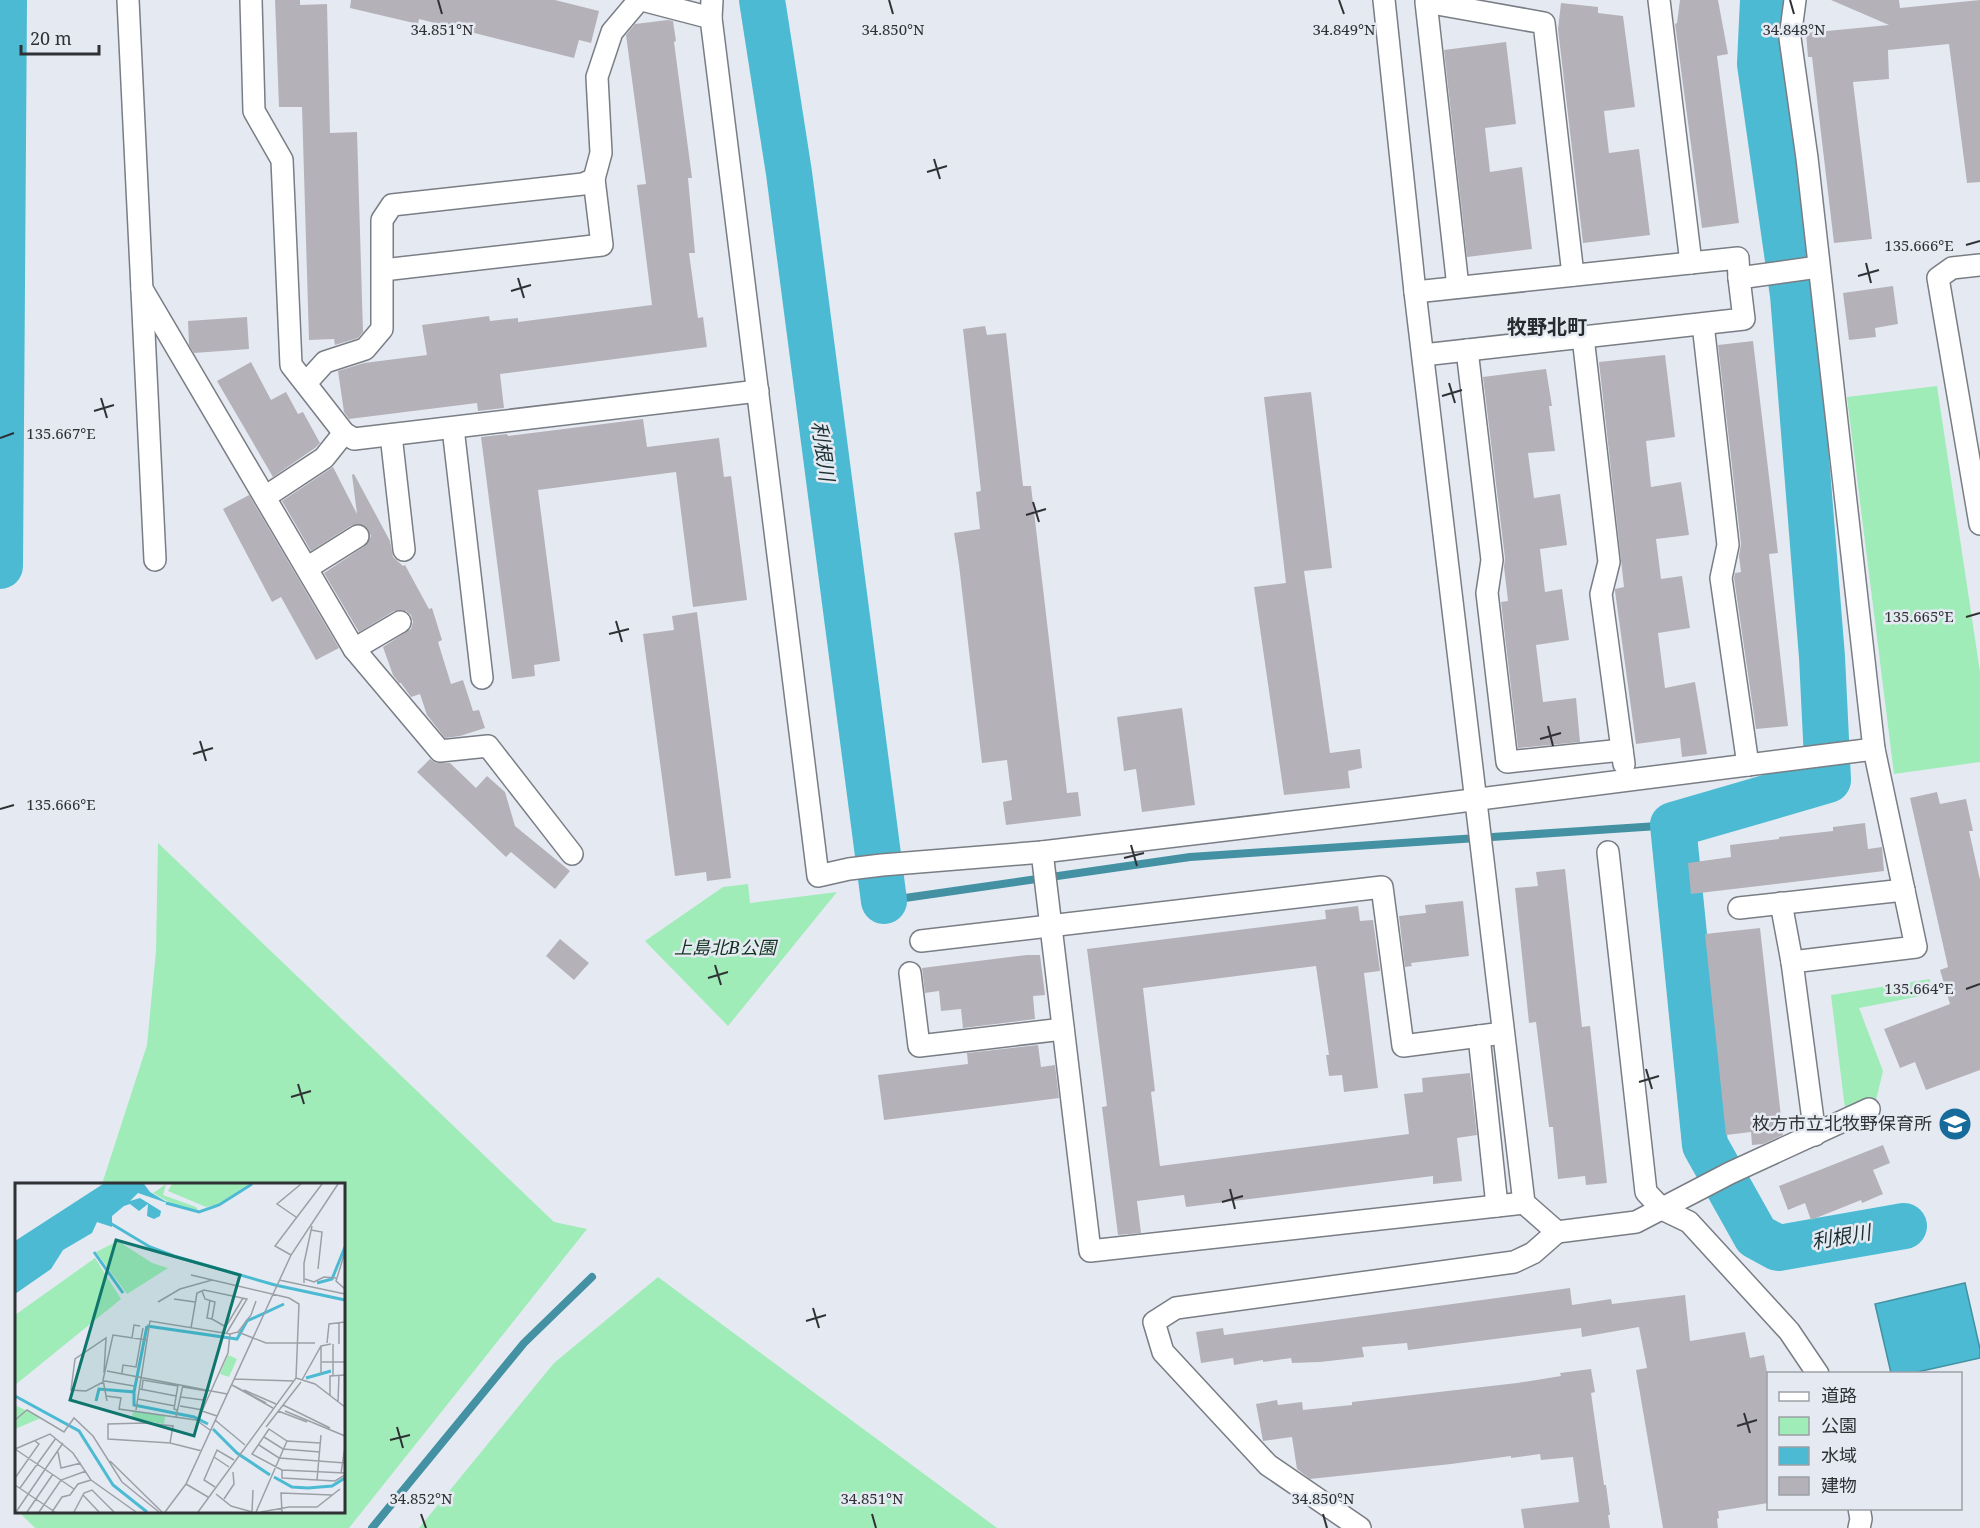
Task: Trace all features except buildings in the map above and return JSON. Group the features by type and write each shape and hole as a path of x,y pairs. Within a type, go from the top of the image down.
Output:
{"street":[{"path":"128,0 155,560"},
{"path":"251,0 254,111 282,160 291,365 344,433 354,439 758,391"},
{"path":"382,270 602,245 594,179 601,153 597,77 612,32 640,0 712,9 818,876 882,865 1042,852 1874,749"},
{"path":"1384,0 1415,292 1524,1203 1557,1232"},
{"path":"1659,0 1691,263"},
{"path":"1792,962 1916,947 1874,749 1807,158 1790,38 1795,0"},
{"path":"1458,287 1426,2 1544,23 1574,275"},
{"path":"306,383 325,362 365,349 382,329 382,220 392,205 583,184 594,179"},
{"path":"1415,292 1738,258 1744,319 1423,355"},
{"path":"1980,265 1952,268 1938,278 1980,524"},
{"path":"1740,278 1818,267"},
{"path":"142,289 354,649 440,751 488,746 572,854"},
{"path":"1703,324 1728,545 1721,578 1748,765"},
{"path":"1583,337 1609,562 1601,594 1626,780"},
{"path":"1467,350 1492,560 1487,593 1507,762 1622,750"},
{"path":"453,428 482,678"},
{"path":"265,497 324,458 344,433"},
{"path":"391,435 404,550"},
{"path":"307,568 358,536"},
{"path":"354,649 400,622"},
{"path":"1042,852 1090,1251 1524,1203"},
{"path":"1608,852 1646,1192 1662,1209 1689,1222 1789,1331 1817,1372"},
{"path":"921,941 1382,887 1403,1046 1503,1033"},
{"path":"1739,908 1904,890"},
{"path":"1782,903 1815,1135"},
{"path":"910,973 919,1046 1064,1029"},
{"path":"1479,1036 1497,1206"},
{"path":"1360,1528 1268,1465 1163,1352 1154,1322 1176,1308 1514,1262 1533,1253 1557,1232 1636,1222 1730,1173 1869,1109"},
{"path":"1859,1510 1862,1519 1859,1528"}],"green space":[{"path":"1937,386 1980,672 1980,762 1894,774 1847,397"},
{"path":"158,843 554,1222 587,1229 349,1528 35,1528 20,1513 345,1513 345,1183 102,1183 147,1045 156,951"},
{"name":"上島北B公園","path":"748,884 750,903 837,892 728,1026 645,941 723,887"},
{"path":"1930,979 1931,994 1859,1008 1883,1071 1876,1100 1845,1109 1831,995"},
{"path":"658,1277 997,1528 419,1528 554,1363"}],"water":[{"path":"1965,1283 1980,1358 1917,1372 1891,1372 1875,1304"}],"waterway":[{"path":"0,566 4,0"},
{"name":"利根川","path":"762,0 789,173 884,901"},
{"path":"1763,0 1760,64 1793,295 1822,657 1828,780 1673,825 1705,1145 1756,1236 1778,1248 1904,1226"},
{"path":"884,901 1190,857 1673,825"},
{"path":"372,1528 524,1343 592,1277"}],"place":[{"name":"枚方市立北牧野保育所","path":"1955,1124"}],"district":[{"name":"牧野北町","path":"1547,327"}]}
